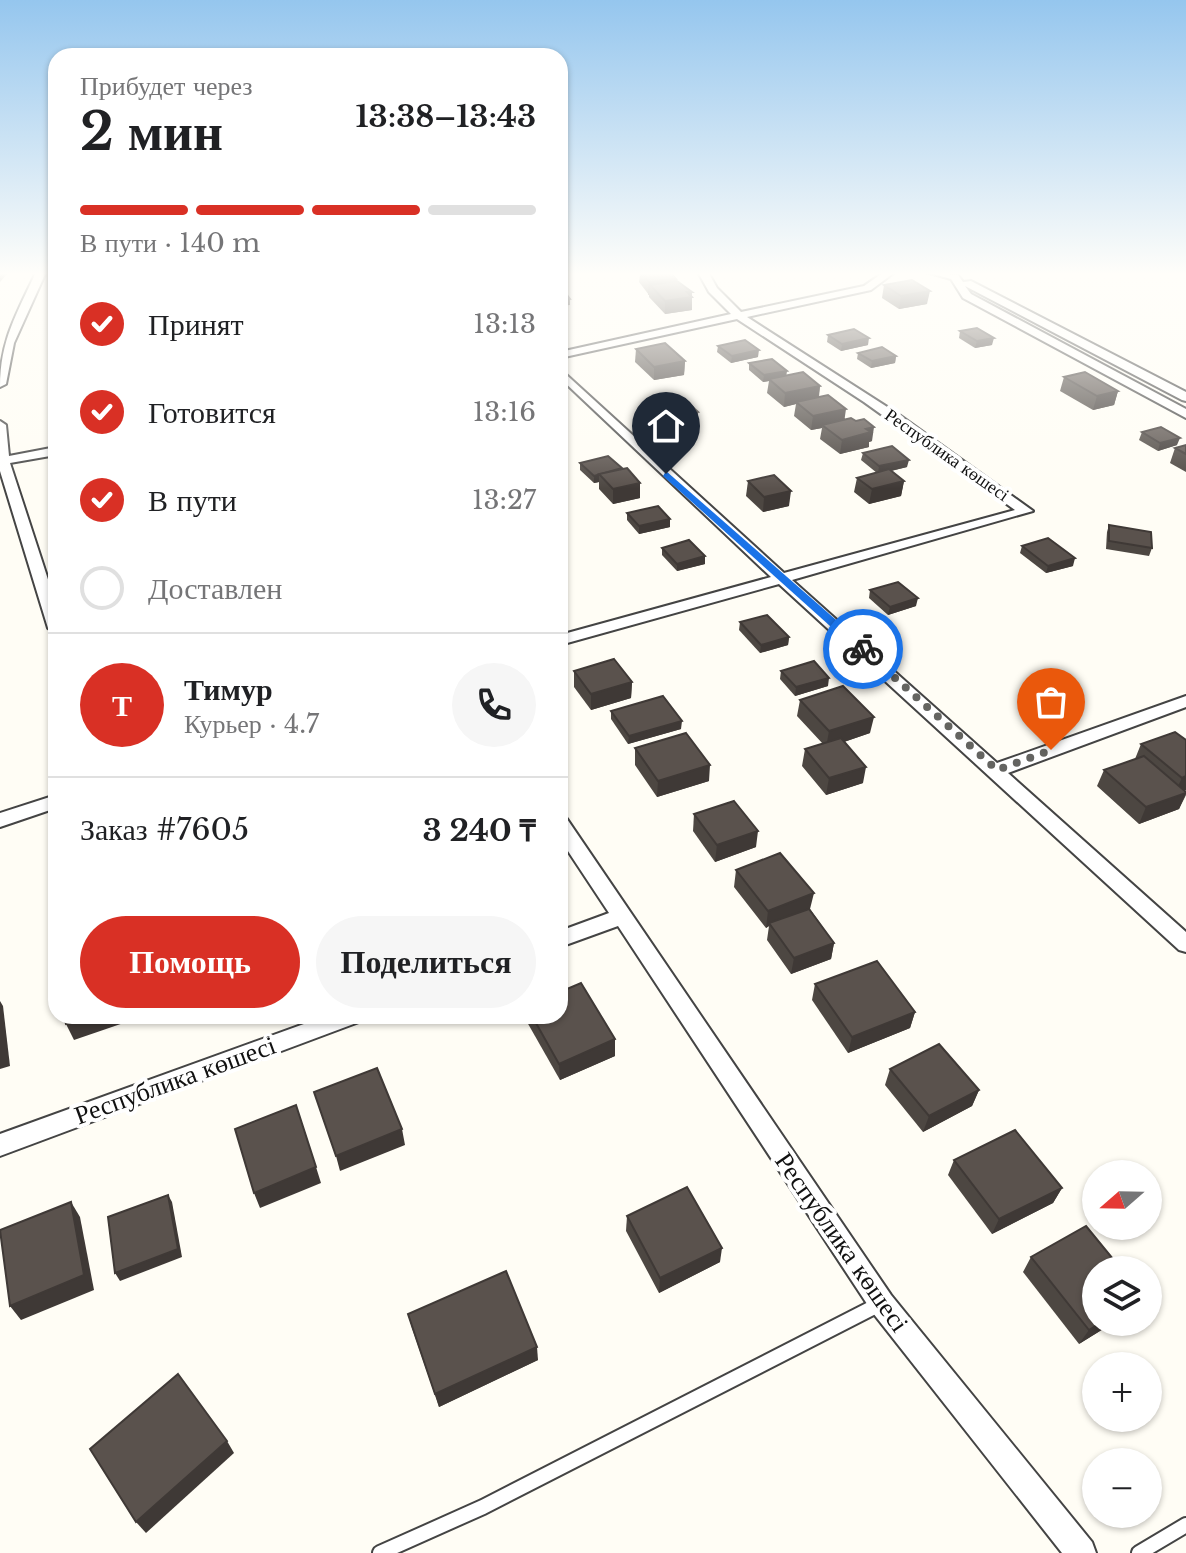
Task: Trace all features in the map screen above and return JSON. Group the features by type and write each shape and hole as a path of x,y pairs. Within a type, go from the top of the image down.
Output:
{"street":[{"path":"0,384 9,344"},
{"path":"568,353 607,344"},
{"name":"Республика көшесі","path":"568,638 1026,511 784,344"},
{"path":"1057,344 1186,414"},
{"path":"1084,344 1186,397"},
{"path":"568,380 666,474 1186,944"},
{"path":"0,425 2,461 48,603"},
{"path":"2,461 48,452"},
{"path":"997,770 1186,701"},
{"path":"0,820 48,804"},
{"name":"Республика көшесі","path":"568,836 882,1304 1081,1553"},
{"path":"568,936 621,917"},
{"name":"Республика көшесі","path":"0,1145 329,1024"}],"lane":[{"path":"380,1553 496,1500 882,1304"},
{"path":"1139,1553 1186,1525"}],"building":[{"path":"667,344 685,361 654,367 636,349"},
{"path":"751,344 759,350 732,356 718,346"},
{"path":"882,347 896,356 872,361 858,353"},
{"path":"772,359 787,371 764,375 749,363"},
{"path":"803,372 820,386 785,393 769,379"},
{"path":"1085,372 1118,391 1097,396 1064,377"},
{"path":"828,395 846,409 813,416 796,402"},
{"path":"687,402 698,412 674,417 663,407"},
{"path":"851,418 856,421 864,419 874,427 866,429 871,432 842,440 822,425"},
{"path":"1161,427 1180,438 1160,443 1142,432"},
{"path":"1186,445 1186,454 1175,448"},
{"path":"892,446 909,460 879,466 863,453"},
{"path":"608,456 622,468 594,476 580,463"},
{"path":"627,468 640,483 613,489 599,474"},
{"path":"889,469 904,481 872,489 857,478"},
{"path":"774,475 791,491 764,497 748,481"},
{"path":"658,506 670,519 639,526 627,513"},
{"path":"1109,525 1151,532 1152,548 1109,541"},
{"path":"1048,538 1075,558 1048,566 1022,546"},
{"path":"689,540 705,556 677,564 662,548"},
{"path":"898,582 918,598 890,607 870,590"},
{"path":"767,615 789,637 761,645 740,622"},
{"path":"614,659 632,682 591,694 574,671"},
{"path":"814,661 829,678 796,687 781,671"},
{"path":"843,686 874,717 829,731 800,700"},
{"path":"663,696 682,721 629,736 611,711"},
{"path":"1175,732 1186,740 1186,776 1182,778 1141,744"},
{"path":"686,733 710,765 658,781 635,748"},
{"path":"841,738 866,767 829,778 805,749"},
{"path":"1144,756 1186,793 1146,807 1104,770"},
{"path":"734,801 758,831 717,845 694,814"},
{"path":"780,853 814,893 768,911 736,870"},
{"path":"809,909 834,943 794,958 769,923"},
{"path":"877,961 915,1012 852,1037 815,984"},
{"path":"581,983 615,1039 559,1064 536,1024 568,1024 568,989"},
{"path":"939,1044 979,1090 929,1116 890,1069"},
{"path":"377,1068 402,1129 336,1156 314,1092"},
{"path":"296,1105 316,1167 254,1193 235,1129"},
{"path":"1015,1130 1062,1188 999,1219 954,1160"},
{"path":"687,1187 722,1248 660,1278 627,1216"},
{"path":"168,1195 178,1249 115,1273 108,1217"},
{"path":"71,1202 84,1275 10,1306 0,1230"},
{"path":"1082,1228 1082,1240 1097,1240 1111,1256 1082,1256 1082,1321 1031,1257"},
{"path":"506,1271 537,1347 435,1394 408,1314"},
{"path":"178,1374 227,1441 136,1522 90,1449"}],"way so far":[{"path":"863,649 997,770 1051,750"}],"route":[{"path":"666,474 863,649"}]}
